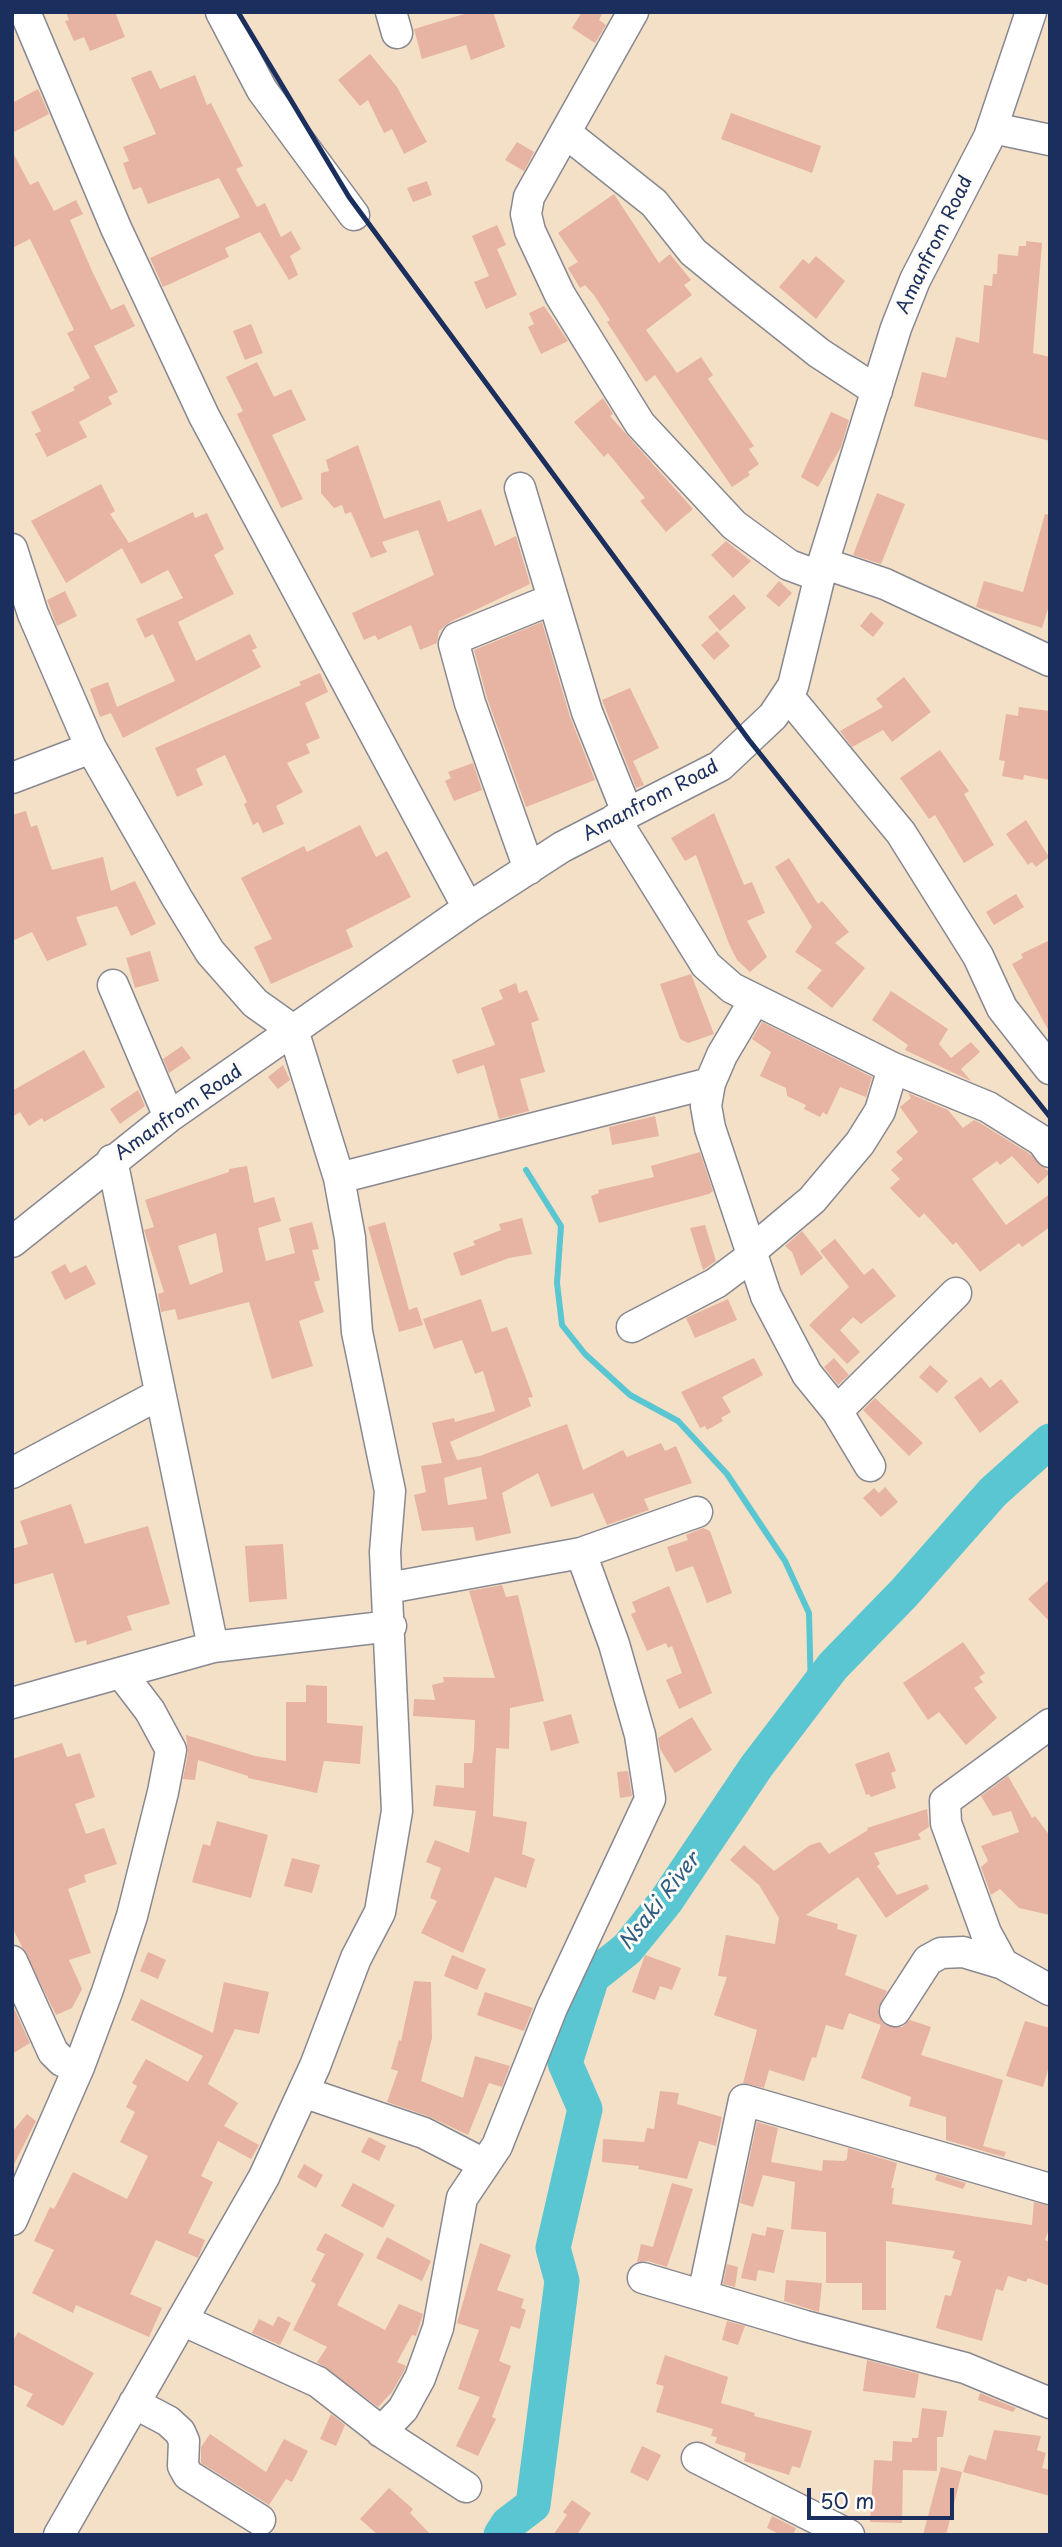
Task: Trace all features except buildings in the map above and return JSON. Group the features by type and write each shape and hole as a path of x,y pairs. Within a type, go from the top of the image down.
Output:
{"street":[{"path":"12,15 19,12"},
{"path":"25,12 116,228 204,416 468,908"},
{"path":"221,12 262,90 354,215"},
{"path":"633,12 529,197 526,214 530,231 560,295 649,434 734,525 789,565 821,569 885,584 1050,661"},
{"name":"Amanfrom Road","path":"12,1242 169,1117 468,908 621,815 720,766 773,716 788,696 821,569 896,328 915,280 993,128 1031,12"},
{"path":"993,128 1050,139"},
{"path":"566,133 654,203 693,252 819,353 877,390"},
{"path":"520,488 621,815 706,965 754,1001 893,1068 988,1107 1042,1141 1050,1152"},
{"path":"12,549 33,614 92,748 210,952 256,1003 293,1030 339,1178 350,1238 358,1332 390,1491 385,1552 391,1626 397,1811 380,1912 356,1958 303,2092 264,2178 59,2535"},
{"path":"529,869 470,703 454,644 457,638 553,599"},
{"path":"788,696 901,833 978,956 1002,1008 1050,1069"},
{"path":"12,778 92,748"},
{"path":"113,985 169,1117"},
{"path":"754,1001 722,1055 710,1083 706,1107 710,1128 766,1296 807,1374 837,1411 870,1466"},
{"path":"632,1327 716,1283 812,1200 860,1143 880,1111 893,1068"},
{"path":"339,1178 710,1083"},
{"path":"112,1160 213,1647"},
{"path":"837,1411 956,1293"},
{"path":"12,1473 160,1394"},
{"path":"388,1588 581,1553 697,1512"},
{"path":"381,2432 403,2409 420,2378 438,2328 462,2198 497,2146 552,2008 650,1799 640,1735 614,1644 581,1553"},
{"path":"12,1703 213,1647 391,1626"},
{"path":"12,2220 79,2067 132,1916 171,1751 150,1711 121,1673"},
{"path":"1003,1964 986,1933 946,1823 945,1801 1026,1745 1050,1724"},
{"path":"895,2011 928,1960 941,1953 963,1952 1003,1964 1050,1990"},
{"path":"12,1961 53,2053 62,2061 79,2067"},
{"path":"303,2092 424,2133 484,2164"},
{"path":"703,2295 744,2100 1050,2189"},
{"path":"643,2278 805,2326 965,2368 1050,2403"},
{"path":"182,2320 318,2382 381,2432 466,2487"},
{"path":"135,2403 168,2421 180,2432 184,2441 183,2466 188,2475 260,2520"},
{"path":"696,2458 849,2535"}],"waterway":[{"path":"526,1170 561,1226 557,1283 562,1325 585,1354 630,1395 678,1421 727,1474 785,1561 809,1613 811,1695"},
{"name":"Nsaki River","path":"501,2535 508,2524 533,2505 562,2281 553,2248 585,2109 565,2063 592,1977 627,1949 666,1901 756,1767 833,1666 904,1593 993,1492 1050,1441"}],"railway":[{"path":"238,12 349,197 749,740 1050,1117"}]}
